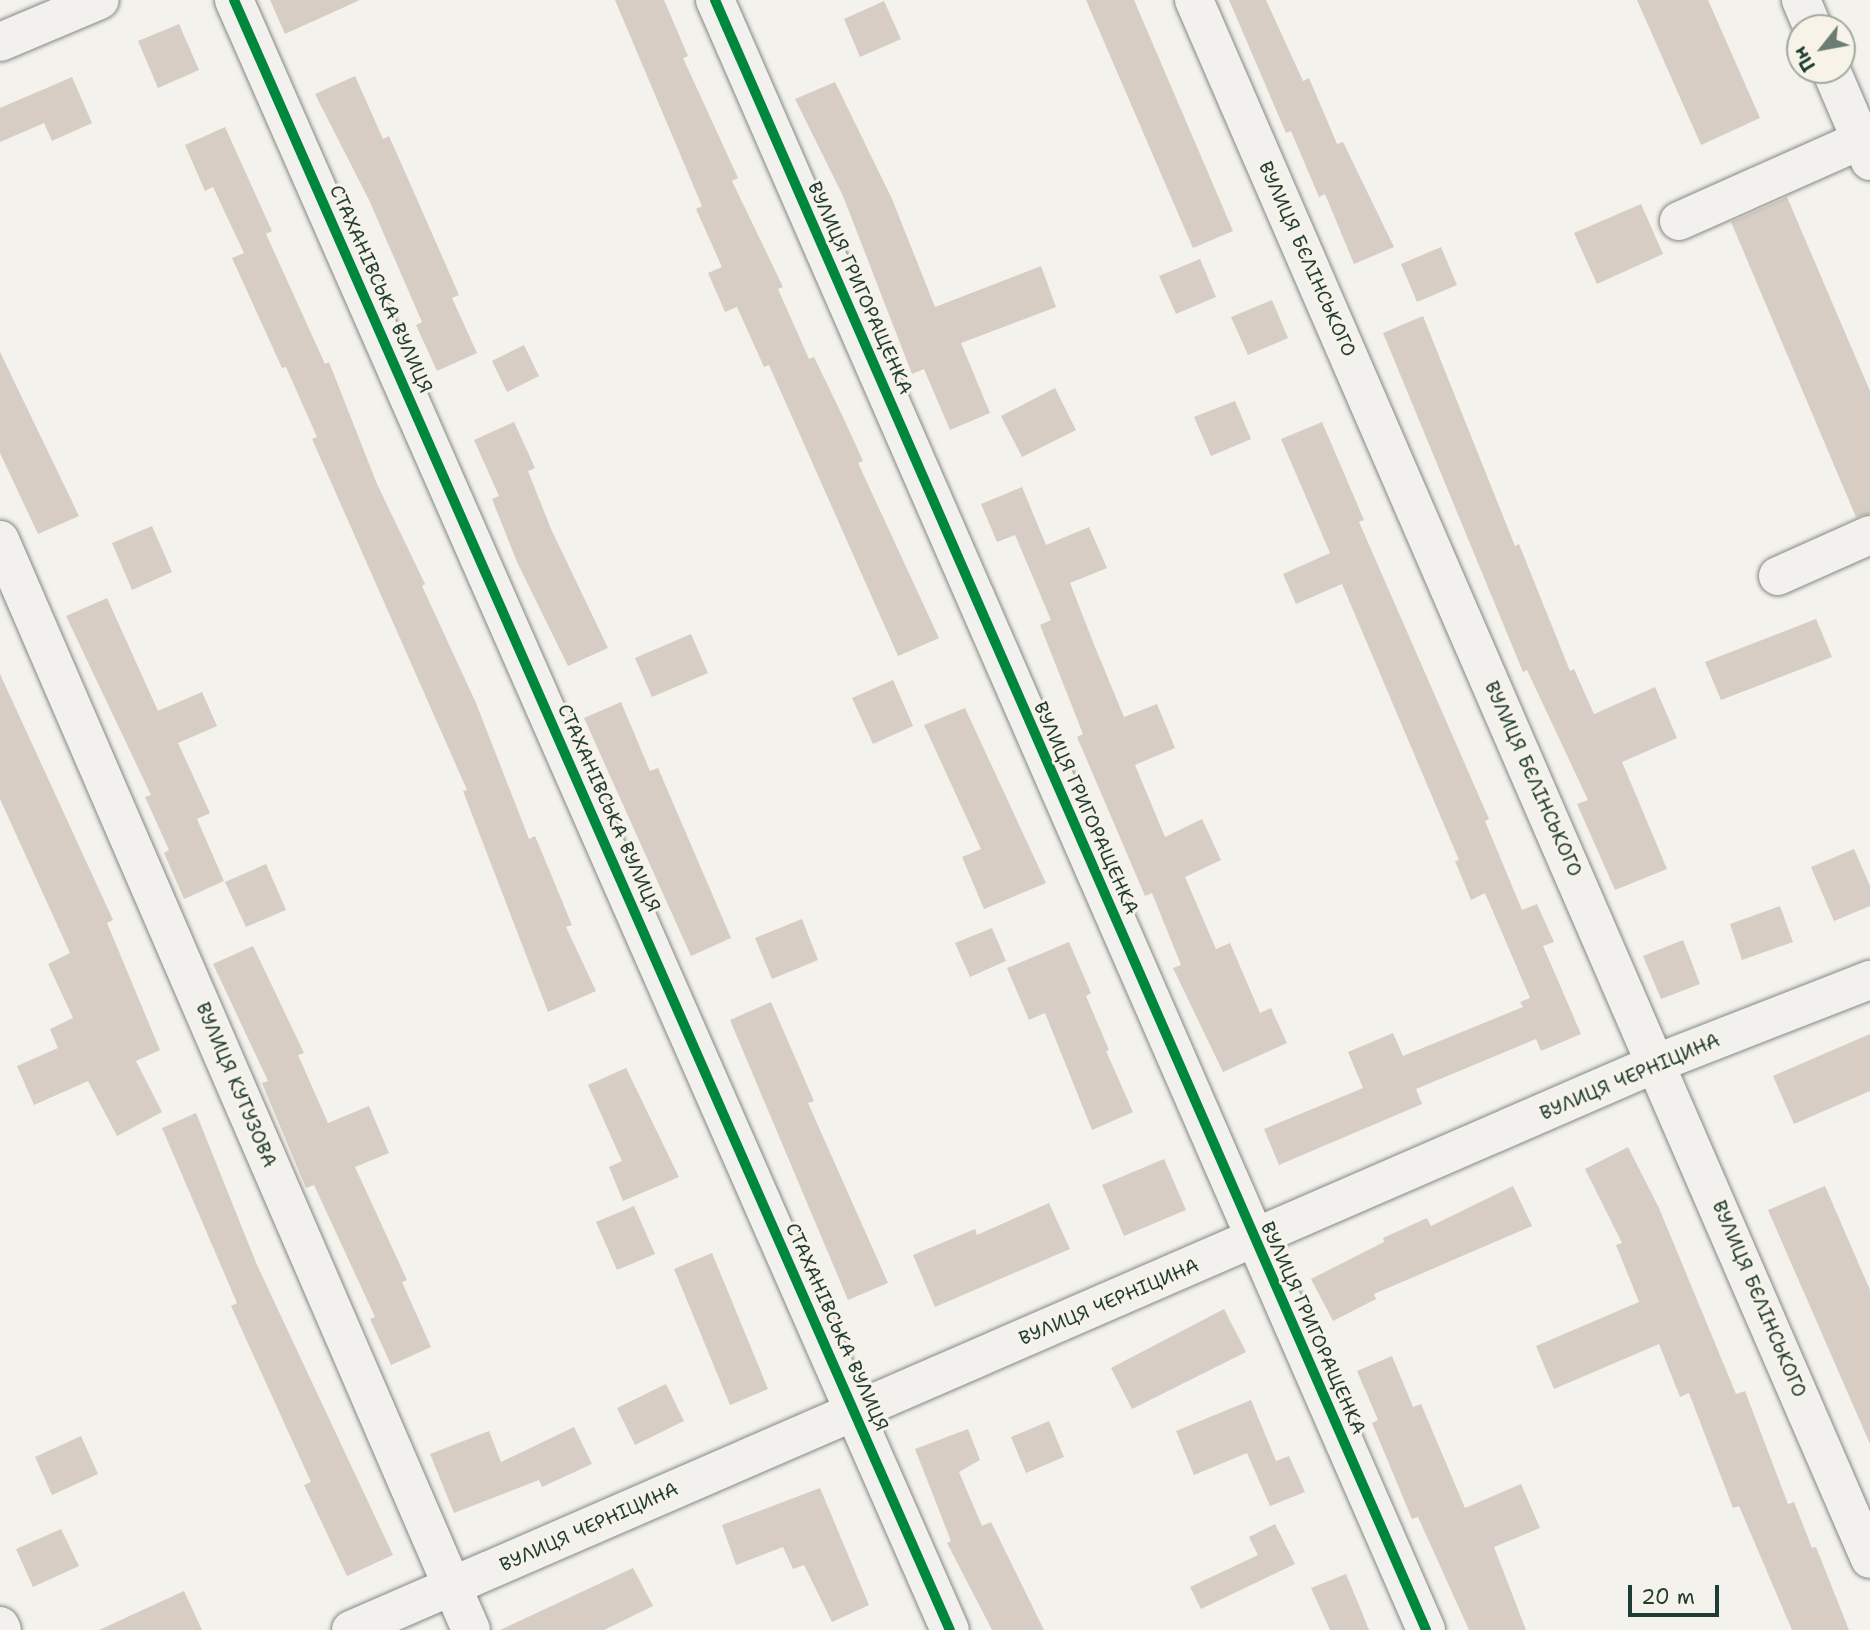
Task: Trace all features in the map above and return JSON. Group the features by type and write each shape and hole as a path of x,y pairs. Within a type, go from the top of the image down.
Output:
{"street":[{"path":"0,42 100,0"},
{"name":"СТАХАНІВСЬКА ВУЛИЦЯ","path":"234,0 950,1630"},
{"name":"ВУЛИЦЯ ГРИГОРАЩЕНКА","path":"715,0 1426,1630"},
{"name":"ВУЛИЦЯ БЄЛІНСЬКОГО","path":"1194,0 1870,1559"},
{"path":"1679,221 1865,150 1837,84"},
{"path":"1778,576 1870,535"},
{"name":"ВУЛИЦЯ КУТУЗОВА","path":"0,540 471,1630"},
{"name":"ВУЛИЦЯ ЧЕРНІЦИНА","path":"351,1630 855,1410 1255,1241 1657,1063 1870,980"}],"building":[{"path":"270,0 360,0 285,34"},
{"path":"615,0 664,0 688,56 683,58 738,178 732,181 783,287 778,289 809,359 814,357 842,415 863,461 858,463 939,638 898,656 769,365 764,367 737,307 725,312 708,273 722,267 696,209 702,206"},
{"path":"1086,0 1134,0 1233,231 1193,248"},
{"path":"1229,0 1266,0 1303,81 1309,78 1337,144 1343,142 1394,247 1354,264 1325,194 1319,197 1291,131 1286,133"},
{"path":"1637,0 1708,0 1760,118 1701,145"},
{"path":"884,1 901,39 860,57 844,19"},
{"path":"179,24 199,70 158,88 138,41"},
{"path":"355,76 383,139 389,136 416,197 459,295 452,298 477,353 437,371 416,325 422,322 369,200 315,94"},
{"path":"72,77 92,123 52,141 44,123 0,142 0,108"},
{"path":"835,82 892,199 935,307 1041,266 1056,307 961,343 990,413 950,430 924,369 912,374 843,196 795,99"},
{"path":"225,127 272,231 266,234 325,364 329,362 377,484 425,584 422,586 476,703 529,839 535,836 572,925 566,927 596,991 548,1012 463,791 467,790 312,439 317,437 232,258 244,253 213,187 205,191 185,145"},
{"path":"1787,197 1870,391 1870,514 1856,517 1731,222"},
{"path":"1641,204 1663,254 1597,284 1574,233"},
{"path":"1441,247 1457,285 1417,302 1401,264"},
{"path":"1200,259 1216,297 1176,314 1159,276"},
{"path":"1272,300 1288,338 1248,355 1231,317"},
{"path":"1423,316 1515,546 1519,544 1570,671 1574,669 1594,714 1655,687 1677,738 1622,762 1667,869 1615,890 1577,804 1588,800 1527,670 1523,672 1383,333"},
{"path":"524,345 539,376 507,392 492,361"},
{"path":"0,352 79,516 38,534 0,453"},
{"path":"1055,388 1076,430 1022,457 1001,416"},
{"path":"1235,401 1251,439 1211,456 1194,417"},
{"path":"514,422 535,468 528,471 551,529 608,648 568,666 517,562 492,499 499,496 474,440"},
{"path":"1322,422 1364,520 1359,522 1489,819 1485,821 1522,910 1537,904 1554,942 1543,946 1581,1034 1541,1051 1536,1039 1416,1089 1422,1104 1279,1165 1264,1129 1363,1088 1348,1052 1393,1033 1403,1056 1523,1007 1520,1002 1530,998 1485,893 1471,900 1455,861 1459,860 1342,584 1296,604 1283,574 1330,553 1281,439"},
{"path":"1022,487 1046,545 1089,527 1107,568 1070,583 1124,717 1157,704 1175,748 1135,765 1165,837 1202,819 1221,860 1185,877 1216,949 1230,943 1260,1013 1271,1008 1287,1043 1223,1072 1173,968 1181,965 1152,893 1145,896 1077,737 1083,734 1040,625 1051,620 1015,535 997,542 981,504"},
{"path":"152,526 172,572 132,590 112,543"},
{"path":"107,598 158,711 202,692 217,726 178,743 210,813 197,819 224,881 184,899 164,853 169,850 145,797 151,795 66,616"},
{"path":"1816,619 1832,657 1721,700 1705,662"},
{"path":"691,634 708,673 652,697 635,658"},
{"path":"0,674 113,920 107,923 160,1050 136,1061 162,1112 117,1136 88,1081 34,1105 17,1066 58,1048 50,1029 73,1018 48,964 70,953 0,799"},
{"path":"893,680 913,726 873,744 852,698"},
{"path":"621,702 650,771 658,768 731,938 691,956 584,718"},
{"path":"965,708 1046,883 984,909 962,857 981,849 924,725"},
{"path":"1854,849 1870,886 1870,906 1834,921 1811,867"},
{"path":"266,864 286,910 246,927 225,882"},
{"path":"1780,906 1793,942 1742,960 1730,924"},
{"path":"802,919 818,960 772,979 755,938"},
{"path":"992,928 1006,961 970,977 955,943"},
{"path":"1683,940 1700,984 1661,999 1643,956"},
{"path":"1069,942 1091,993 1086,996 1109,1050 1106,1051 1133,1112 1092,1130 1045,1013 1029,1020 1007,968"},
{"path":"253,946 304,1053 298,1055 328,1123 369,1106 389,1153 355,1167 407,1280 402,1282 431,1347 391,1365 370,1319 375,1317 314,1185 306,1188 262,1083 268,1081 213,964"},
{"path":"771,1002 814,1101 808,1103 888,1283 848,1300 730,1020"},
{"path":"1870,1034 1870,1091 1794,1124 1773,1076"},
{"path":"626,1068 679,1177 623,1201 609,1167 622,1161 588,1085"},
{"path":"196,1113 257,1265 393,1555 347,1576 304,1485 311,1482 231,1306 237,1303 162,1128"},
{"path":"1628,1147 1659,1208 1736,1394 1745,1391 1788,1504 1794,1502 1812,1548 1816,1547 1849,1630 1792,1630 1739,1506 1733,1508 1689,1393 1680,1397 1659,1344 1554,1389 1536,1346 1639,1302 1616,1245 1622,1243 1585,1169"},
{"path":"1164,1159 1186,1210 1124,1236 1102,1185"},
{"path":"1513,1186 1532,1226 1374,1294 1376,1299 1333,1321 1311,1279 1384,1242 1383,1238 1427,1218 1431,1226"},
{"path":"1825,1186 1870,1290 1870,1444 1768,1210"},
{"path":"1049,1203 1070,1249 935,1307 913,1255 975,1229 977,1235"},
{"path":"634,1206 655,1254 617,1270 596,1222"},
{"path":"712,1253 768,1389 730,1405 674,1269"},
{"path":"1224,1309 1246,1352 1132,1409 1111,1368"},
{"path":"1392,1356 1413,1407 1421,1404 1465,1508 1521,1484 1540,1528 1494,1547 1526,1630 1469,1630 1418,1517 1412,1519 1372,1423 1378,1420 1357,1371"},
{"path":"666,1384 684,1421 635,1445 617,1408"},
{"path":"1251,1400 1276,1461 1289,1456 1305,1492 1270,1506 1247,1453 1194,1475 1176,1431"},
{"path":"1049,1421 1064,1457 1026,1473 1011,1437"},
{"path":"574,1427 592,1464 542,1487 539,1480 454,1513 430,1454 489,1431 501,1462"},
{"path":"968,1429 980,1460 959,1472 982,1526 991,1522 1044,1630 992,1630 947,1543 951,1541 915,1449"},
{"path":"81,1436 98,1474 52,1495 35,1457"},
{"path":"820,1488 869,1605 832,1622 804,1565 793,1569 783,1547 736,1565 722,1525"},
{"path":"1275,1524 1295,1564 1201,1609 1190,1587 1258,1555 1249,1537"},
{"path":"61,1529 79,1566 33,1587 16,1549"},
{"path":"633,1568 653,1606 604,1630 500,1630"},
{"path":"1346,1574 1369,1630 1330,1630 1311,1588"},
{"path":"184,1591 202,1630 99,1630"}],"cycle path":[{"path":"234,0 950,1630"},
{"path":"715,0 1426,1630"}]}
